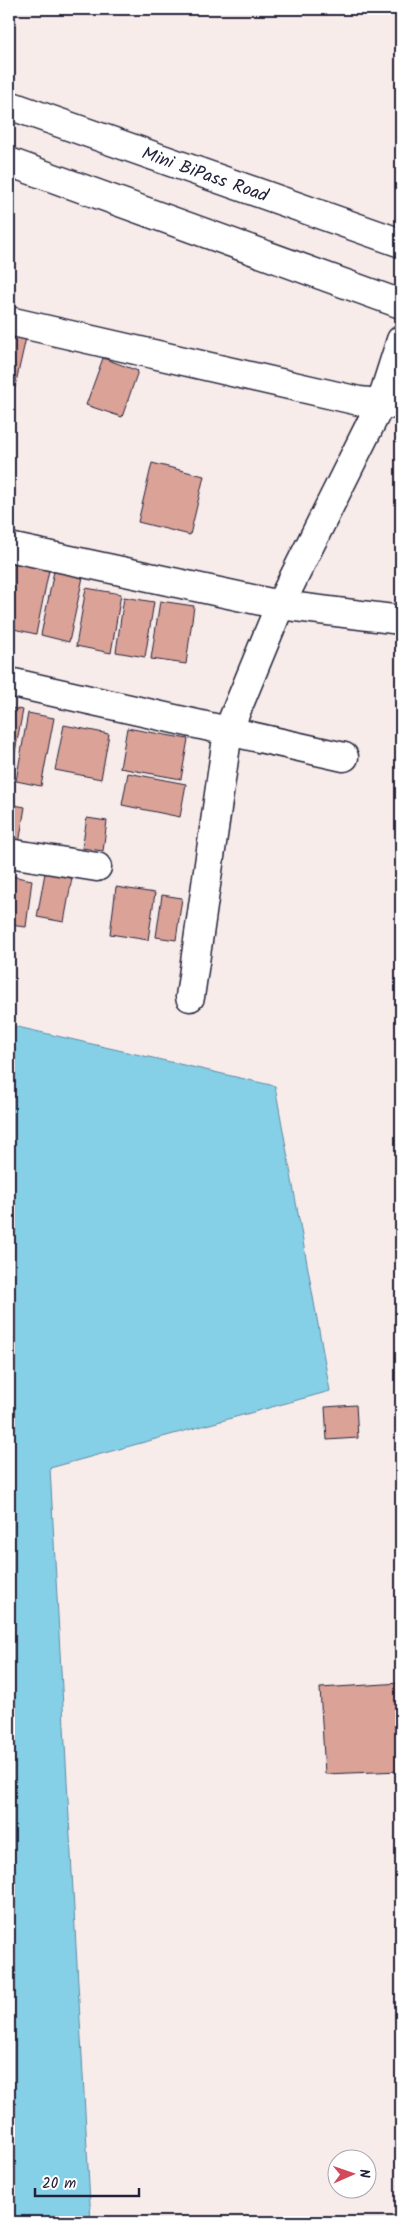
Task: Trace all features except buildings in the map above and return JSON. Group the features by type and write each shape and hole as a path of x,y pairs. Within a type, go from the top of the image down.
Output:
{"street":[{"name":"Mini BiPass Road","path":"9,106 401,243"},
{"path":"9,162 401,304"},
{"path":"9,321 359,401 391,404"},
{"path":"190,997 228,731 280,605 391,404 401,340"},
{"path":"9,547 280,605 401,620"},
{"path":"9,682 344,757"},
{"path":"9,853 97,867"}],"water":[{"path":"9,1025 275,1086 330,1391 50,1468 91,2222 9,2222"}]}
